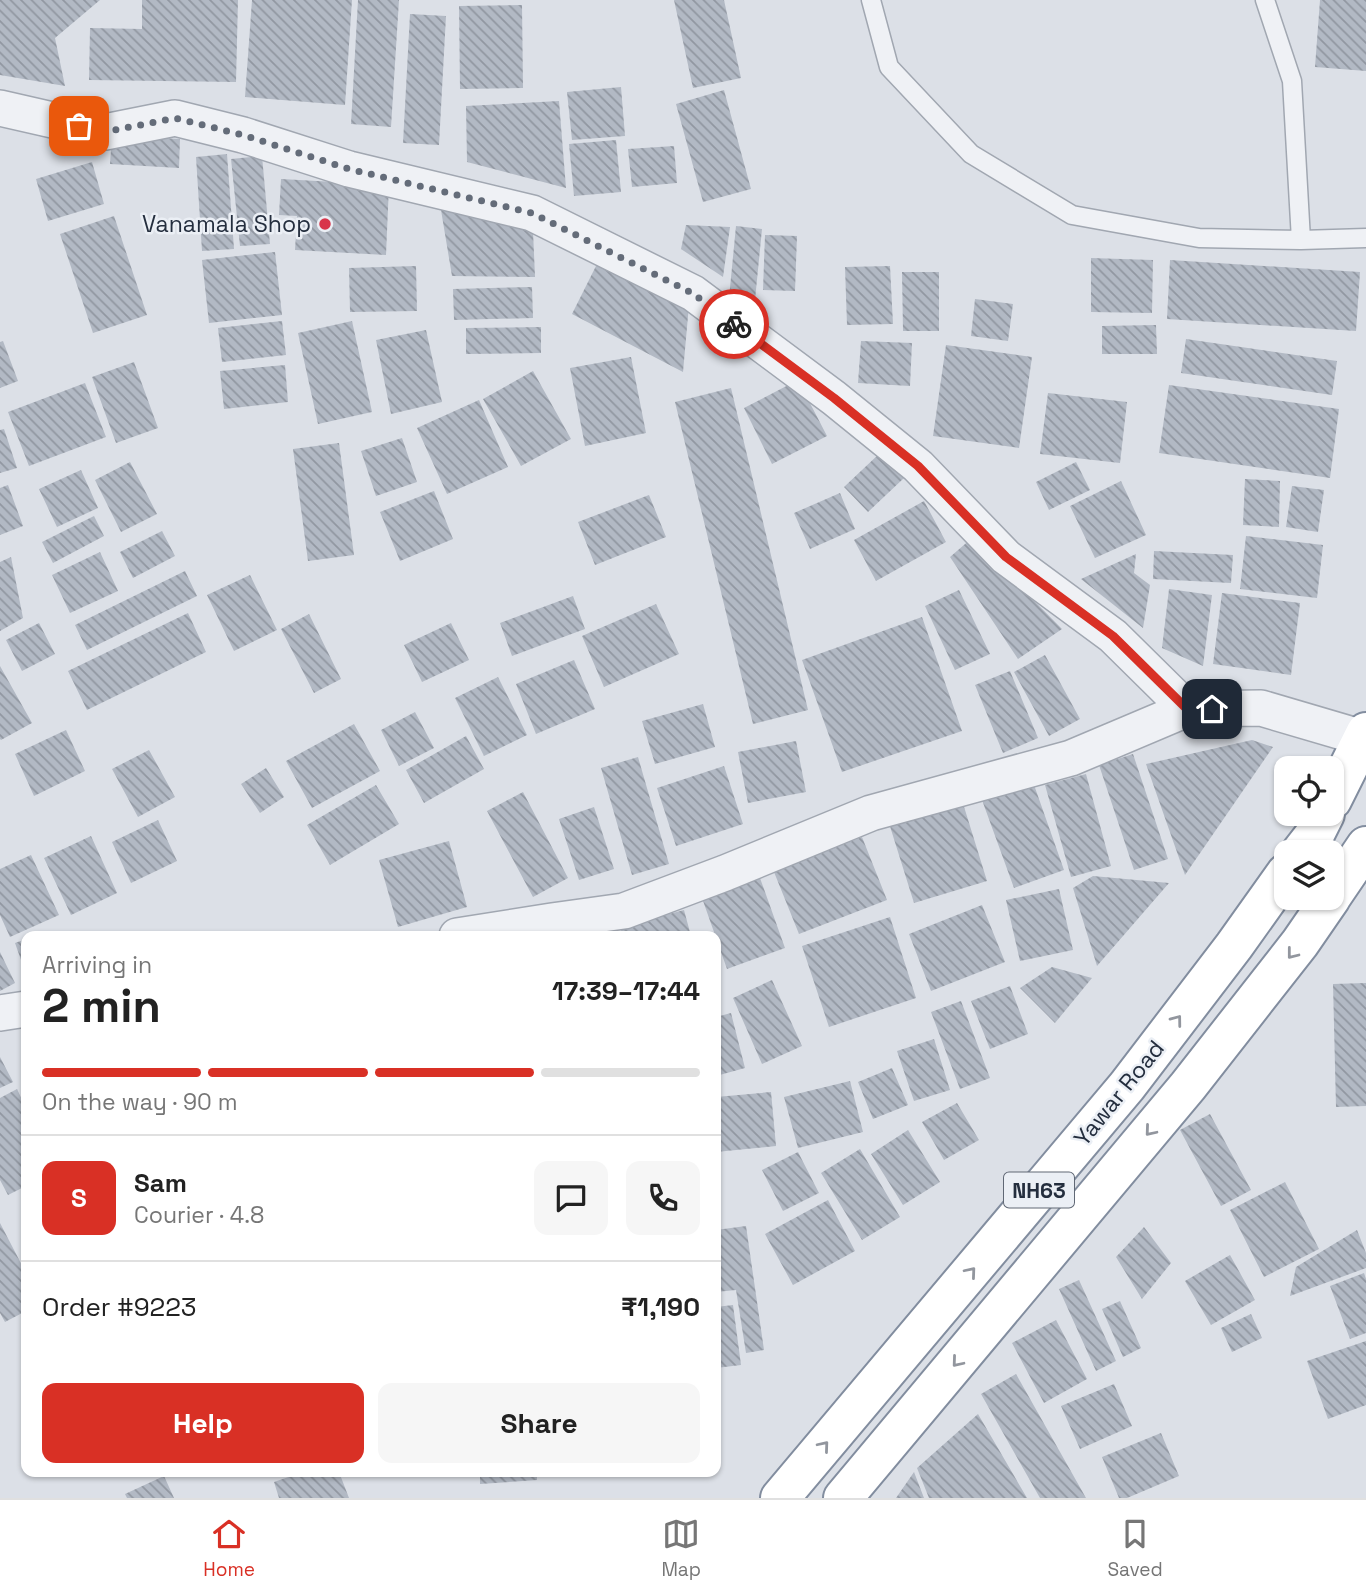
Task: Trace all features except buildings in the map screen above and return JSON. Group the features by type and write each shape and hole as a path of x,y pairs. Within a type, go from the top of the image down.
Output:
{"highway":[{"path":"1344,776 1365,735"},
{"name":"NH63","path":"1344,878 1366,846"},
{"name":"Yawar Road","path":"780,1498 1127,1086 1274,890"},
{"name":"NH63","path":"843,1498 1188,1086 1300,943 1322,910"}],"street":[{"path":"0,108 105,132 175,118 243,135 349,169 532,213 692,293 834,398 918,466 1006,557 1113,636 1187,709"},
{"path":"489,931 624,911 871,813 1071,758 1187,709 1261,708 1365,735"},
{"path":"0,1013 21,1010"}],"lane":[{"path":"871,0 889,67 971,154 1072,215 1199,238 1366,238"},
{"path":"1265,0 1292,81 1301,240"}],"way so far":[{"path":"79,126 105,132 175,118 243,135 349,169 532,213 692,293 734,324"}],"place":[{"name":"Vanamala Shop","path":"325,224"}],"route":[{"path":"734,324 834,398 918,466 1006,557 1113,636 1187,709 1212,709"}]}
